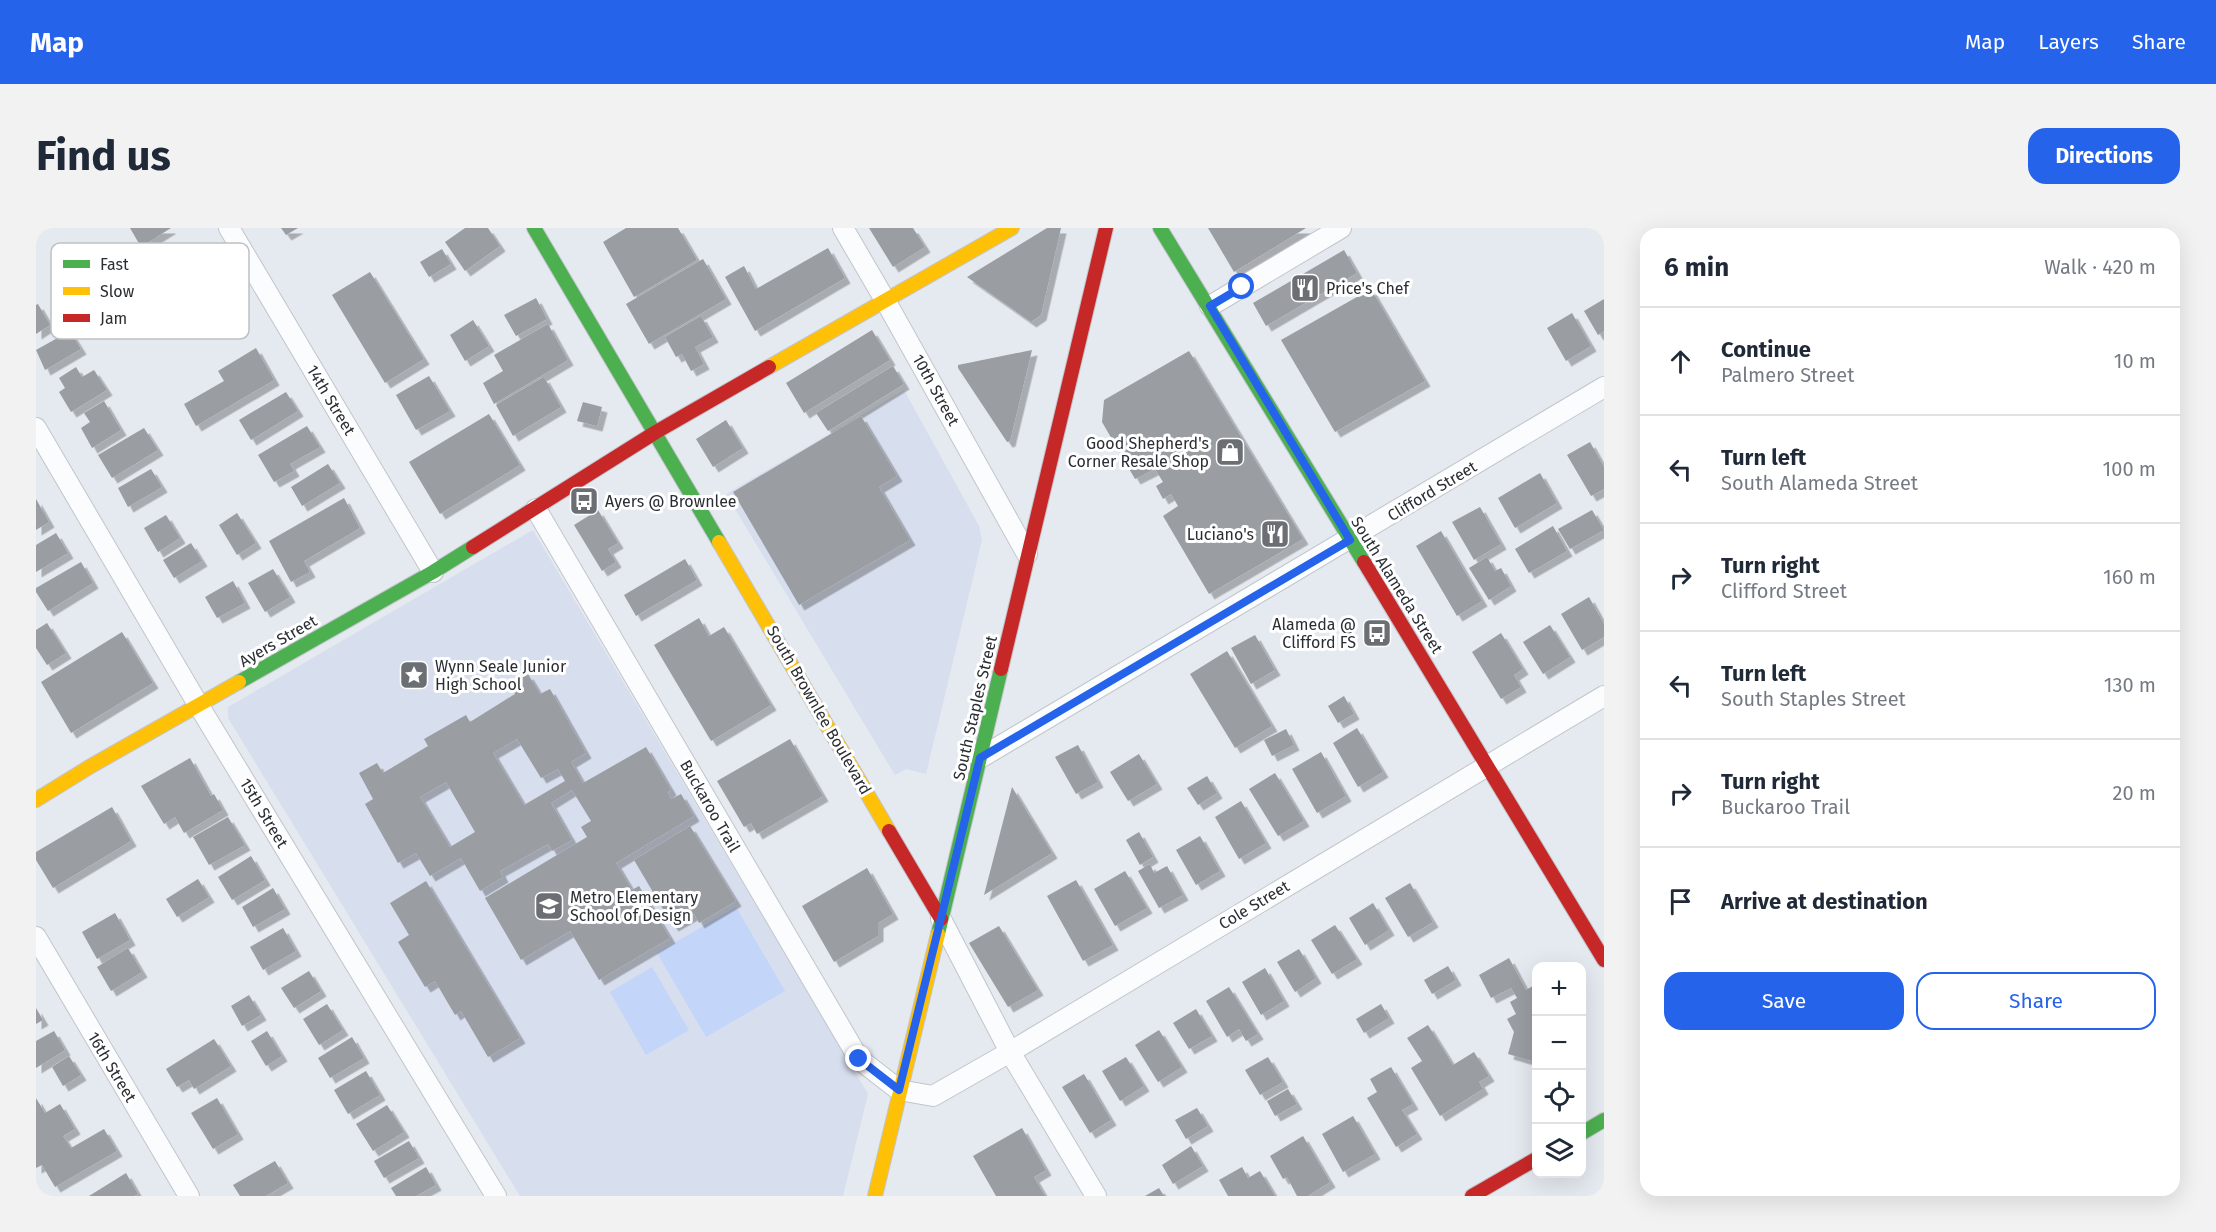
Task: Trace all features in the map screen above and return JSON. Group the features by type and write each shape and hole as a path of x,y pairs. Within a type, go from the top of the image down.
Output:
{"main road":[{"name":"South Brownlee Boulevard","path":"534,228 941,919"},
{"name":"Ayers Street","path":"36,800 91,766 433,572 656,432 1012,228"},
{"name":"South Staples Street","path":"875,1196 1106,228"},
{"name":"South Alameda Street","path":"1160,228 1210,306 1350,540 1489,765 1604,960"},
{"path":"1586,1130 1604,1120"},
{"path":"1472,1196 1532,1161"}],"street":[{"name":"14th Street","path":"229,228 238,243"},
{"name":"10th Street","path":"843,228 1027,554"},
{"path":"1210,306 1341,228"},
{"name":"14th Street","path":"249,262 433,572"},
{"name":"Clifford Street","path":"980,758 1599,391"},
{"name":"15th Street","path":"36,428 199,706 496,1196"},
{"name":"Buckaroo Trail","path":"536,509 859,1059 899,1090"},
{"name":"Cole Street","path":"899,1090 933,1096 1604,696"},
{"name":"South Brownlee Boulevard","path":"941,919 1010,1052 1096,1196"},
{"name":"16th Street","path":"36,938 189,1196"}],"shaded area":[{"path":"904,390 979,526 982,540 926,774 906,769 895,775 726,494"},
{"name":"Metro Elementary School of Design","path":"533,530 868,1094 843,1196 520,1196 228,718 228,707"},
{"path":"736,907 785,991 706,1037 657,953"},
{"path":"652,967 689,1030 646,1055 610,992"}],"building":[{"path":"130,228 171,228 147,243 139,243"},
{"path":"281,228 298,228 286,235"},
{"path":"465,228 488,228 500,246 465,271 445,242"},
{"path":"626,228 678,228 697,260 634,297 603,242"},
{"path":"869,228 913,228 925,247 893,267"},
{"path":"1047,228 1061,228 1041,315 1031,322 967,277"},
{"path":"1208,228 1306,228 1234,272"},
{"path":"828,248 845,278 755,331 725,277 744,266 756,289"},
{"path":"442,249 451,264 429,277 420,262"},
{"name":"Price's Chef","path":"1344,250 1357,273 1266,326 1253,303"},
{"path":"703,259 726,299 649,344 626,304"},
{"path":"370,272 424,359 385,383 332,295"},
{"path":"1371,289 1425,381 1335,432 1281,340"},
{"path":"536,298 547,319 516,336 504,315"},
{"path":"1604,299 1604,331 1598,335 1584,311"},
{"path":"38,304 50,325 36,334 36,305"},
{"path":"1572,313 1591,346 1566,361 1547,328"},
{"path":"701,316 713,337 695,347 704,364 691,371 682,354 676,357 665,337"},
{"path":"473,320 489,346 465,361 450,335"},
{"path":"548,324 568,360 494,404 483,383 503,371 494,355"},
{"path":"872,330 890,360 804,413 786,383"},
{"path":"56,339 75,339 81,349 45,370 36,350"},
{"path":"256,348 274,380 196,426 184,404 224,381 218,371"},
{"path":"1032,350 1010,441 1007,442 958,365"},
{"path":"1189,351 1303,539 1209,594 1163,516 1178,506 1171,494 1163,499 1156,486 1163,482 1155,469 1135,479 1102,422 1104,400"},
{"path":"893,366 904,384 828,431 816,413"},
{"path":"76,367 82,377 94,370 107,390 71,412 59,392 65,388 59,378"},
{"path":"429,376 450,411 416,430 396,395"},
{"path":"544,377 561,407 513,436 496,405"},
{"path":"286,392 298,411 251,440 239,420"},
{"path":"104,401 121,430 92,448 81,428 90,422 84,413"},
{"path":"583,402 602,407 597,426 577,421"},
{"path":"489,414 520,465 440,514 409,462"},
{"path":"861,416 897,476 879,487 910,540 799,605 733,492"},
{"path":"726,420 743,448 713,467 696,439"},
{"path":"307,426 320,447 290,464 294,471 274,482 258,455"},
{"path":"144,428 158,450 112,478 98,455"},
{"path":"1590,442 1604,467 1604,489 1591,496 1567,455"},
{"path":"328,464 340,483 302,506 291,487"},
{"path":"151,469 162,487 128,507 118,488"},
{"path":"1540,473 1557,503 1515,528 1498,498"},
{"path":"344,498 360,528 304,561 310,572 291,582 269,541"},
{"path":"36,499 49,522 36,530"},
{"path":"1480,507 1501,544 1474,560 1452,522"},
{"path":"598,510 618,543 608,549 616,562 602,571 574,525"},
{"path":"1592,510 1604,530 1570,549 1558,529"},
{"path":"237,513 256,543 237,555 219,525"},
{"path":"166,515 180,538 158,552 144,528"},
{"path":"1553,526 1567,551 1529,573 1515,549"},
{"path":"1441,531 1482,601 1457,616 1416,546"},
{"path":"56,533 68,553 36,572 36,545"},
{"path":"191,543 202,561 174,578 163,560"},
{"path":"1487,557 1495,571 1501,568 1511,586 1489,600 1469,568"},
{"path":"685,559 697,580 636,616 624,595"},
{"path":"81,562 93,583 48,611 36,592 36,588"},
{"path":"273,569 290,597 265,612 248,583"},
{"path":"233,581 245,603 217,618 205,597"},
{"path":"1589,597 1604,624 1604,637 1582,650 1561,614"},
{"path":"699,618 709,636 724,627 771,705 711,741 654,645"},
{"path":"47,623 66,653 47,665 36,648 36,630"},
{"path":"1550,625 1570,657 1543,674 1523,642"},
{"path":"122,632 153,683 71,733 41,682"},
{"path":"1501,633 1523,669 1514,675 1521,687 1501,699 1472,652"},
{"path":"1255,635 1275,670 1251,684 1231,648"},
{"path":"1227,651 1272,726 1235,748 1190,674"},
{"path":"528,674 540,694 550,689 586,753 571,762 583,783 646,747 671,790 668,792 671,799 681,794 694,816 616,863 632,890 639,886 670,938 599,980 570,931 521,960 485,898 587,837 581,827 591,821 572,790 551,803 572,840 552,851 548,844 500,871 503,877 480,891 461,858 430,876 416,853 398,863 365,804 373,799 359,773 377,763 383,773 428,746 424,739 466,715 470,722 515,694 510,684","holes":["517,739 541,778 558,769 565,781 524,805 493,753","446,782 475,832 450,847 420,797"]},
{"path":"1344,696 1354,714 1338,723 1328,706"},
{"path":"1357,728 1383,772 1358,787 1333,743"},
{"path":"1286,729 1294,745 1272,756 1264,740"},
{"path":"790,739 823,796 757,834 751,823 744,827 717,781"},
{"path":"1078,745 1098,782 1076,794 1055,757"},
{"path":"1321,752 1346,796 1317,813 1292,769"},
{"path":"1139,754 1157,784 1128,801 1110,772"},
{"path":"190,758 211,796 214,794 223,810 184,833 175,817 164,824 141,786"},
{"path":"1275,773 1304,821 1278,836 1249,789"},
{"path":"1207,776 1217,793 1198,805 1187,788"},
{"path":"1012,787 1052,853 984,895"},
{"path":"1241,801 1266,843 1239,859 1215,817"},
{"path":"112,807 131,841 53,888 36,860 36,852"},
{"path":"228,817 245,845 209,865 193,837"},
{"path":"690,826 736,901 699,923 694,914 673,926 634,860"},
{"path":"1139,832 1153,857 1140,865 1126,840"},
{"path":"1200,836 1220,871 1196,885 1176,850"},
{"path":"251,856 265,880 232,900 218,877"},
{"path":"1150,864 1154,873 1167,866 1183,895 1159,908 1138,871"},
{"path":"867,868 893,914 878,923 878,936 834,962 802,906"},
{"path":"1125,871 1147,908 1115,926 1094,889"},
{"path":"198,879 209,897 177,917 166,899"},
{"path":"1076,880 1113,945 1083,961 1047,896"},
{"path":"426,881 520,1038 488,1057 461,1011 455,1015 435,981 425,987 398,942 409,935 390,903"},
{"path":"1410,883 1433,922 1408,937 1385,898"},
{"path":"273,888 285,909 253,927 242,907"},
{"path":"1373,903 1389,930 1365,945 1349,918"},
{"path":"115,913 130,940 97,959 82,932"},
{"path":"1335,925 1357,959 1332,974 1311,940"},
{"path":"999,926 1038,990 1008,1007 969,943"},
{"path":"283,928 296,951 263,970 250,947"},
{"path":"128,948 142,972 111,991 97,967"},
{"path":"1299,949 1316,978 1295,992 1277,962"},
{"path":"1509,958 1526,990 1532,986 1532,1061 1508,1054 1514,1032 1507,1019 1516,1014 1510,1002 1517,998 1511,988 1491,998 1479,975"},
{"path":"1448,966 1456,980 1432,994 1424,980"},
{"path":"1265,968 1284,1001 1261,1015 1242,982"},
{"path":"309,971 321,991 294,1008 281,988"},
{"path":"1229,987 1258,1034 1246,1041 1239,1029 1227,1037 1206,1001"},
{"path":"249,995 261,1015 242,1026 231,1006"},
{"path":"327,1004 343,1030 319,1045 303,1019"},
{"path":"1381,1004 1389,1018 1364,1033 1356,1019"},
{"path":"36,1008 43,1020 36,1024"},
{"path":"1196,1009 1212,1036 1189,1049 1173,1023"},
{"path":"1428,1025 1453,1065 1474,1052 1489,1076 1479,1082 1483,1089 1440,1116 1411,1068 1422,1061 1407,1038"},
{"path":"1159,1030 1182,1067 1158,1082 1135,1045"},
{"path":"54,1031 65,1050 36,1068 36,1041"},
{"path":"267,1031 282,1056 266,1066 251,1041"},
{"path":"352,1037 364,1058 330,1078 318,1058"},
{"path":"214,1039 231,1066 194,1089 189,1080 177,1087 166,1069"},
{"path":"69,1056 81,1075 63,1086 52,1067"},
{"path":"1126,1057 1144,1086 1120,1101 1102,1071"},
{"path":"1268,1057 1283,1082 1260,1095 1245,1070"},
{"path":"1391,1067 1413,1104 1402,1110 1417,1134 1396,1147 1367,1098 1377,1092 1370,1079"},
{"path":"366,1071 380,1095 348,1114 334,1090"},
{"path":"1084,1074 1111,1120 1090,1133 1062,1087"},
{"path":"1288,1089 1297,1104 1275,1116 1267,1101"},
{"path":"36,1098 45,1113 60,1104 75,1129 63,1136 71,1148 104,1129 117,1151 55,1187 42,1165 36,1168"},
{"path":"217,1098 238,1134 213,1149 191,1113"},
{"path":"387,1105 404,1132 373,1151 356,1124"},
{"path":"1197,1108 1208,1126 1186,1139 1175,1120"},
{"path":"1353,1116 1375,1154 1343,1172 1322,1134"},
{"path":"1022,1128 1046,1170 1034,1177 1045,1196 996,1196 973,1156"},
{"path":"1303,1136 1330,1182 1308,1196 1297,1196 1287,1177 1283,1179 1270,1156"},
{"path":"409,1141 419,1158 384,1178 374,1161"},
{"path":"1191,1146 1203,1166 1173,1184 1162,1165"},
{"path":"275,1161 288,1183 266,1196 240,1196 233,1185"},
{"path":"426,1167 436,1185 416,1196 396,1196 391,1188"},
{"path":"1242,1167 1248,1178 1260,1171 1275,1196 1228,1196 1219,1180"},
{"path":"126,1173 138,1194 134,1196 89,1196"},
{"path":"1159,1188 1164,1196 1145,1196"}],"traffic: fast":[{"path":"534,228 719,542"},
{"path":"1160,228 1364,562"},
{"path":"239,682 473,547"},
{"path":"938,934 1001,669"},
{"path":"1586,1131 1604,1120"}],"traffic: slow":[{"path":"769,367 1012,228"},
{"path":"719,542 889,831"},
{"path":"36,800 239,682"},
{"path":"875,1196 938,934"}],"traffic: jam":[{"path":"1001,669 1106,228"},
{"path":"473,547 656,432 769,367"},
{"path":"1364,562 1604,960"},
{"path":"889,831 941,919"},
{"path":"1472,1196 1532,1161"}],"place":[{"name":"Price's Chef","path":"1305,288"},
{"name":"Good Shepherd's Corner Resale Shop","path":"1230,452"},
{"name":"Ayers @ Brownlee","path":"584,501"},
{"name":"Luciano's","path":"1275,534"},
{"name":"Alameda @ Clifford FS","path":"1377,633"},
{"name":"Wynn Seale Junior High School","path":"414,675"},
{"name":"Metro Elementary School of Design","path":"549,906"}],"route":[{"path":"859,1059 899,1090 980,758 1350,540 1210,306 1242,287"}]}
